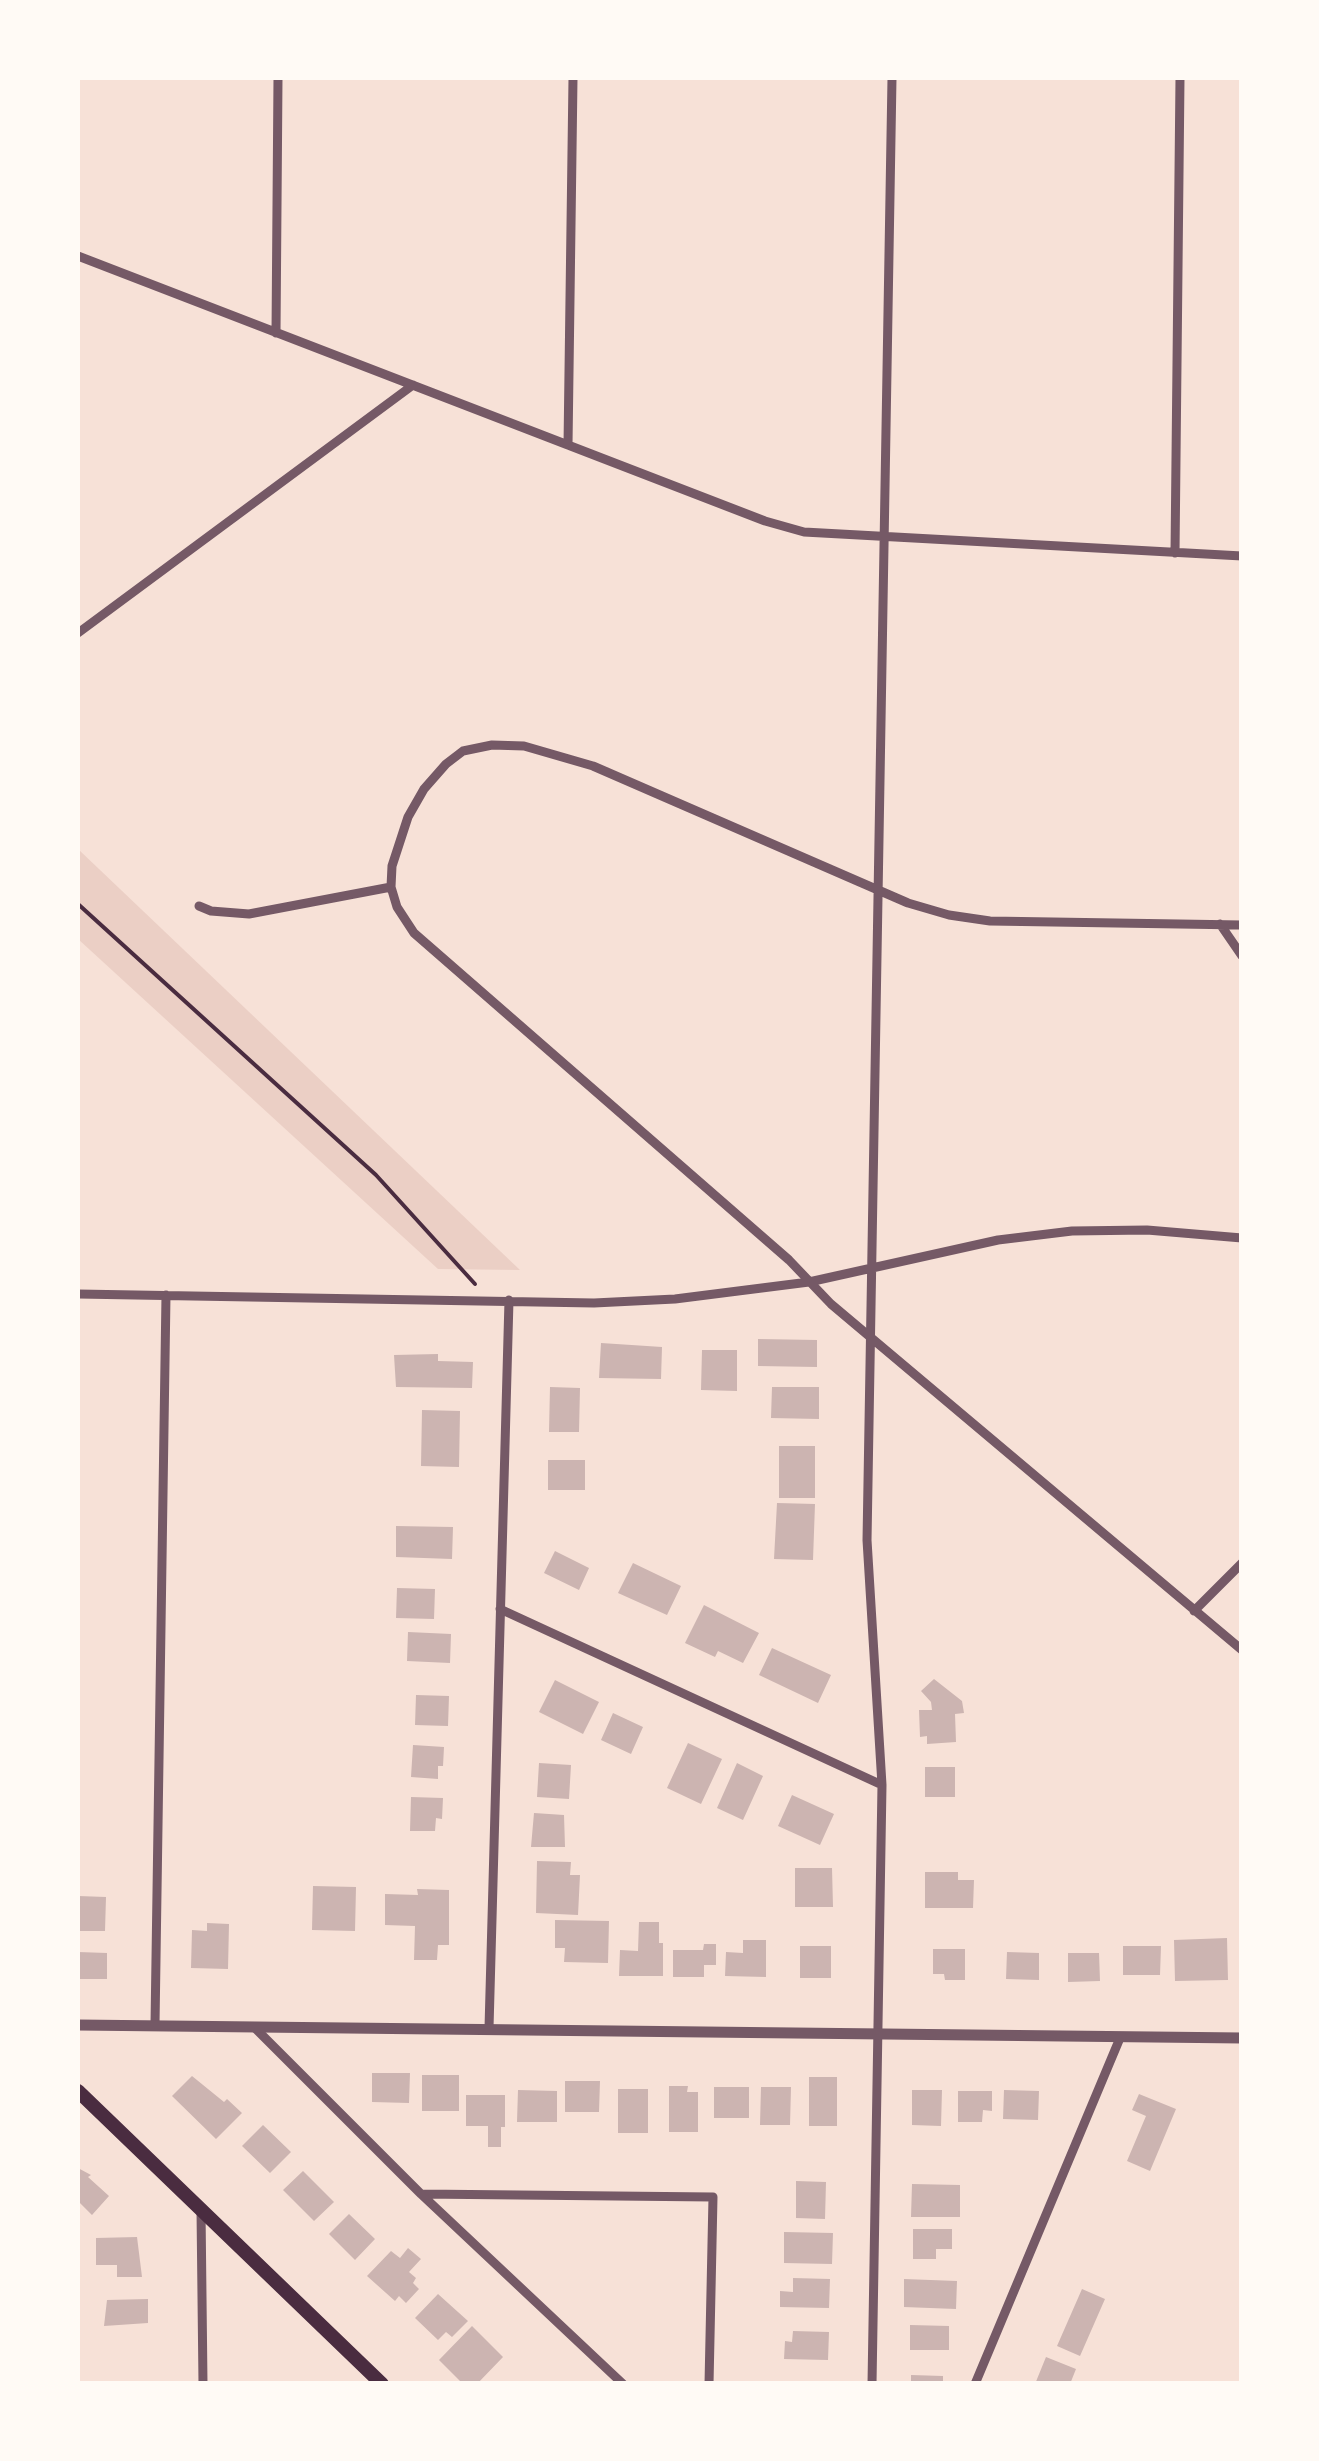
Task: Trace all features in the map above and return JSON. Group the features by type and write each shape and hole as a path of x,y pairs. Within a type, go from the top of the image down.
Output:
{"main road":[{"path":"78,2091 382,2384"}],"street":[{"path":"276,332 278,78"},
{"path":"568,445 573,78"},
{"path":"872,2384 882,1785 867,1540 892,78"},
{"path":"1175,553 1180,78"},
{"path":"78,256 765,521 804,532 1242,556"},
{"path":"78,634 412,385"},
{"path":"1242,925 990,922 949,915 908,903 594,766 524,746 492,745 463,751 424,789 396,848 391,887 396,907 414,933 789,1260 808,1282 1242,1650"},
{"path":"199,906 211,912 249,914 391,887"},
{"path":"1220,924 1242,956"},
{"path":"78,1294 594,1303 675,1299 808,1282 998,1240 1072,1231 1147,1230 1242,1238"},
{"path":"154,2024 166,1295"},
{"path":"488,2028 509,1300"},
{"path":"1194,1611 1242,1563"},
{"path":"500,1608 882,1785"},
{"path":"78,2025 1242,2038"},
{"path":"252,2026 421,2194 623,2384"},
{"path":"975,2384 1120,2038"},
{"path":"421,2194 713,2197 709,2384"},
{"path":"202,2210 204,2384"}],"path":[{"path":"78,904 376,1175 488,1300"}],"shaded area":[{"path":"78,849 520,1270 438,1269 78,939"}],"building":[{"path":"758,1339 817,1340 817,1367 758,1366"},
{"path":"601,1343 662,1347 661,1379 599,1378"},
{"path":"702,1350 737,1350 737,1391 701,1390"},
{"path":"438,1354 438,1361 473,1362 472,1388 396,1387 394,1355"},
{"path":"550,1387 580,1388 579,1432 549,1432"},
{"path":"772,1387 819,1387 819,1419 771,1418"},
{"path":"422,1410 460,1411 459,1467 421,1466"},
{"path":"779,1446 815,1446 815,1498 779,1498"},
{"path":"548,1460 585,1460 585,1490 548,1490"},
{"path":"777,1503 815,1504 813,1560 774,1559"},
{"path":"396,1526 453,1527 452,1559 396,1557"},
{"path":"555,1551 589,1568 579,1590 544,1573"},
{"path":"633,1563 681,1586 667,1615 618,1593"},
{"path":"397,1588 435,1589 434,1619 396,1618"},
{"path":"704,1605 759,1633 743,1663 718,1651 715,1657 685,1643"},
{"path":"408,1632 451,1634 450,1663 407,1661"},
{"path":"772,1648 831,1675 818,1703 759,1675"},
{"path":"934,1679 962,1701 964,1713 955,1714 956,1742 927,1744 927,1736 920,1737 919,1710 932,1710 931,1702 921,1691"},
{"path":"555,1680 599,1702 583,1734 539,1712"},
{"path":"416,1695 449,1696 448,1726 415,1725"},
{"path":"613,1713 643,1727 631,1754 601,1740"},
{"path":"688,1743 722,1759 701,1804 667,1788"},
{"path":"413,1745 444,1747 438,1779 411,1777"},
{"path":"539,1763 571,1765 569,1799 537,1797"},
{"path":"737,1763 763,1776 743,1820 717,1808"},
{"path":"925,1767 955,1767 955,1797 925,1797"},
{"path":"792,1795 834,1814 820,1845 778,1826"},
{"path":"411,1797 443,1798 442,1819 436,1818 435,1831 410,1831"},
{"path":"534,1813 564,1815 565,1847 531,1847"},
{"path":"537,1861 571,1862 570,1875 580,1875 578,1915 536,1913"},
{"path":"795,1868 832,1868 833,1907 795,1907"},
{"path":"925,1872 958,1872 958,1880 974,1880 973,1908 925,1908"},
{"path":"313,1886 356,1887 355,1931 312,1930"},
{"path":"417,1889 449,1890 449,1945 438,1945 437,1960 414,1960 415,1926 385,1925 385,1894 418,1895"},
{"path":"78,1896 106,1897 105,1931 78,1931"},
{"path":"555,1920 609,1921 608,1963 564,1962 565,1948 555,1948"},
{"path":"639,1922 659,1922 663,1976 619,1976 620,1950 638,1951"},
{"path":"207,1923 229,1924 228,1969 191,1968 192,1930 207,1931"},
{"path":"1227,1938 1228,1980 1175,1981 1174,1940"},
{"path":"743,1940 766,1940 766,1977 725,1976 726,1952 743,1953"},
{"path":"704,1944 716,1944 716,1965 704,1965 704,1977 673,1977 673,1950 703,1950"},
{"path":"800,1946 831,1946 831,1978 800,1978"},
{"path":"1123,1946 1161,1946 1160,1975 1123,1975"},
{"path":"933,1949 965,1949 965,1980 945,1980 944,1974 933,1974"},
{"path":"78,1952 107,1953 107,1979 78,1979"},
{"path":"1007,1952 1039,1953 1039,1980 1006,1979"},
{"path":"1068,1953 1099,1953 1100,1981 1068,1982"},
{"path":"372,2073 410,2073 409,2103 372,2102"},
{"path":"422,2075 459,2075 459,2111 422,2111"},
{"path":"192,2076 242,2113 216,2139 172,2096"},
{"path":"809,2077 837,2077 837,2126 809,2126"},
{"path":"565,2081 600,2081 599,2112 565,2112"},
{"path":"669,2086 688,2086 687,2092 698,2092 698,2132 669,2132"},
{"path":"714,2087 749,2087 749,2118 714,2118"},
{"path":"761,2087 791,2087 790,2125 760,2125"},
{"path":"618,2089 648,2089 648,2133 618,2133"},
{"path":"518,2090 557,2091 557,2122 517,2122"},
{"path":"912,2090 942,2090 941,2126 912,2125"},
{"path":"1004,2090 1039,2091 1038,2120 1003,2119"},
{"path":"958,2091 992,2091 992,2111 983,2110 982,2122 958,2122"},
{"path":"1139,2094 1176,2109 1150,2171 1127,2161 1146,2116 1132,2110"},
{"path":"466,2095 505,2095 501,2147 488,2147 488,2126 466,2126"},
{"path":"263,2125 291,2152 270,2173 242,2146"},
{"path":"78,2168 91,2175 88,2177 109,2196 92,2215 78,2201"},
{"path":"303,2171 334,2202 314,2221 283,2190"},
{"path":"796,2181 826,2182 825,2219 796,2218"},
{"path":"912,2184 960,2185 960,2217 911,2217"},
{"path":"349,2214 375,2239 355,2260 329,2234"},
{"path":"913,2229 952,2229 952,2249 936,2249 936,2259 913,2259"},
{"path":"784,2232 833,2233 832,2264 784,2263"},
{"path":"137,2237 142,2277 117,2277 117,2265 96,2265 96,2238"},
{"path":"408,2248 421,2259 409,2272 419,2289 406,2303 399,2296 395,2301 367,2276 391,2251 400,2258"},
{"path":"793,2278 830,2279 829,2308 780,2307 780,2291 793,2292"},
{"path":"904,2279 957,2281 956,2309 904,2307"},
{"path":"1082,2289 1105,2299 1080,2356 1057,2346"},
{"path":"438,2294 468,2321 452,2337 446,2332 438,2340 415,2318"},
{"path":"148,2299 148,2323 104,2326 107,2300"},
{"path":"910,2325 949,2326 949,2350 910,2350"},
{"path":"472,2326 503,2357 477,2384 463,2384 439,2360"},
{"path":"793,2331 829,2332 828,2360 784,2359 785,2341 792,2342"},
{"path":"1046,2357 1076,2369 1070,2384 1035,2384"},
{"path":"911,2375 943,2376 943,2384 911,2384"}]}
